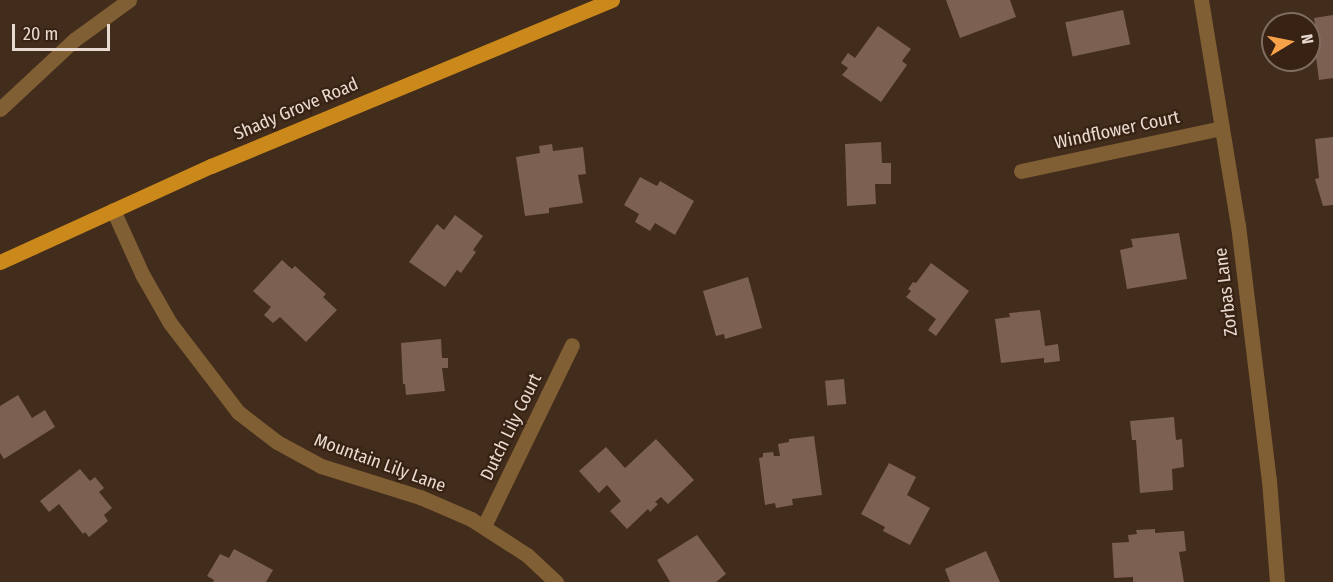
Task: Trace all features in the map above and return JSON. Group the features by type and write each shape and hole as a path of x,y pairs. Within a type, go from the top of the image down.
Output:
{"main road":[{"name":"Shady Grove Road","path":"0,262 368,99 612,0"}],"street":[{"path":"0,109 74,40 129,0"},
{"name":"Zorbas Lane","path":"1201,0 1238,225 1269,480 1277,582"},
{"name":"Windflower Court","path":"1021,171 1221,128"},
{"name":"Mountain Lily Lane","path":"113,210 142,274 170,323 238,412 278,442 321,466 420,497 484,526 527,555 556,582"},
{"name":"Dutch Lily Court","path":"484,526 572,345"}],"building":[{"path":"946,0 1010,0 1016,17 960,38"},
{"path":"1123,10 1130,44 1073,57 1065,22"},
{"path":"1333,15 1333,78 1319,80 1318,72 1321,72 1321,17"},
{"path":"878,26 911,49 902,61 907,65 881,102 842,75 848,68 841,63 848,53 855,58"},
{"path":"1333,137 1333,205 1323,206 1315,179 1319,178 1315,139"},
{"path":"881,142 882,163 891,163 891,184 875,184 876,204 847,206 845,144"},
{"path":"552,144 553,151 583,147 586,174 578,175 583,203 549,208 549,213 525,216 516,157 540,153 539,146"},
{"path":"640,177 657,186 660,181 694,201 675,235 655,223 650,231 635,222 639,214 624,205"},
{"path":"455,215 483,236 473,250 476,252 461,273 457,270 445,287 409,262 437,224 444,230"},
{"path":"1179,233 1187,279 1127,289 1120,250 1133,247 1131,239"},
{"path":"282,260 292,269 295,266 326,294 323,297 337,310 306,342 280,317 273,323 264,315 271,307 253,291"},
{"path":"931,263 969,291 936,336 928,330 936,319 906,297 911,291 908,289 913,282 916,283"},
{"path":"748,277 762,328 725,339 724,334 716,336 703,291"},
{"path":"1040,310 1045,346 1058,344 1060,361 1044,363 1044,358 1001,363 995,319 1010,317 1009,313"},
{"path":"441,339 442,358 448,358 448,368 442,368 445,391 406,395 405,384 403,384 401,343"},
{"path":"844,379 846,404 827,406 825,381"},
{"path":"18,395 32,418 45,410 55,427 4,459 0,453 0,406"},
{"path":"1174,417 1176,440 1182,439 1184,467 1172,469 1173,490 1140,493 1136,440 1132,440 1130,421"},
{"path":"814,436 822,495 792,499 793,505 776,508 775,503 765,505 759,458 763,457 763,453 773,452 774,456 780,456 778,444 789,442 789,439"},
{"path":"656,439 694,480 668,504 661,497 655,502 658,504 650,512 648,509 627,529 610,511 621,501 607,485 599,493 579,471 606,447 625,468"},
{"path":"889,463 916,477 907,495 930,508 910,545 883,531 885,527 861,514"},
{"path":"80,469 90,481 95,477 104,488 99,492 112,508 104,515 108,521 89,537 85,532 83,534 59,504 49,512 40,501"},
{"path":"1155,529 1155,533 1184,531 1186,551 1179,552 1184,582 1133,582 1133,577 1114,578 1112,543 1129,542 1128,535 1137,534 1136,530"},
{"path":"697,535 726,574 716,582 670,582 657,560"},
{"path":"234,549 273,570 266,582 213,582 214,580 207,576 220,554 229,558"},
{"path":"986,551 1000,582 950,582 945,569"}]}
